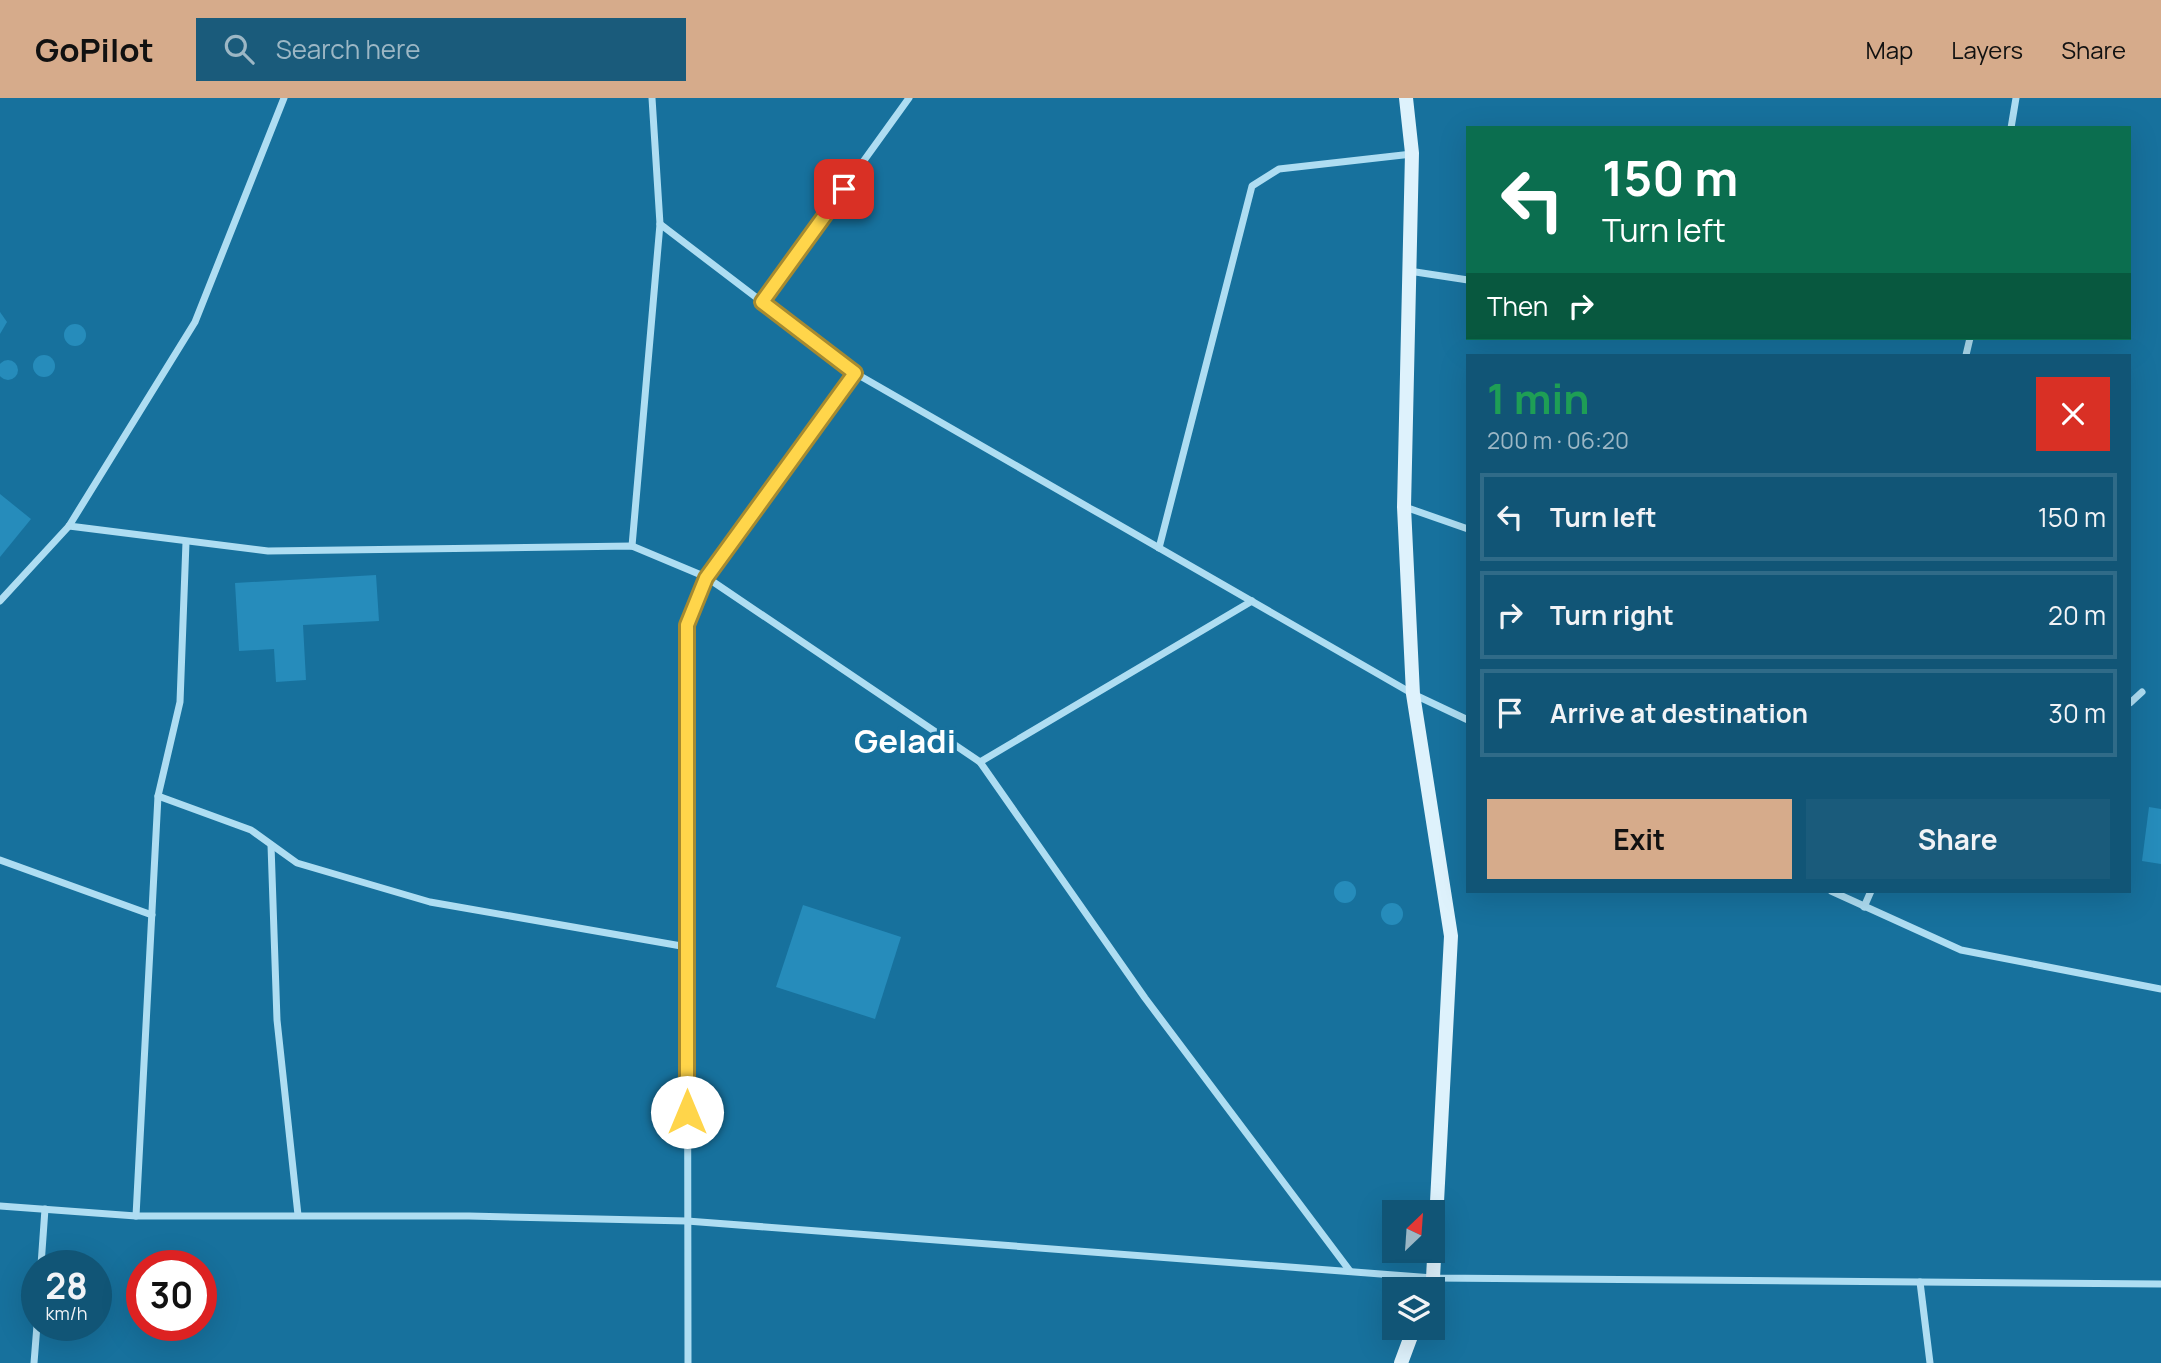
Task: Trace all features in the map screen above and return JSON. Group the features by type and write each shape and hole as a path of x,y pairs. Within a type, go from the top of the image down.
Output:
{"street":[{"path":"0,601 69,526 195,322 284,98"},
{"path":"632,546 660,224 652,98"},
{"path":"762,302 909,98"},
{"path":"1406,98 1412,153 1405,507 1413,694 1451,936 1431,1277"},
{"path":"2011,126 2016,98"},
{"path":"1159,548 1252,186 1279,169 1412,153"},
{"path":"660,224 855,373 1413,694 1466,719"},
{"path":"1409,271 1466,280"},
{"path":"688,1363 687,625 706,578 855,373"},
{"path":"1405,507 1466,528"},
{"path":"69,526 268,551 632,546 706,578 980,762 1145,998 1350,1271"},
{"path":"136,1216 158,796 180,702 186,542"},
{"path":"980,762 1252,601"},
{"path":"2131,702 2143,692"},
{"path":"158,796 251,831 296,863 430,902 687,947"},
{"path":"271,845 277,1020 299,1215"},
{"path":"0,860 152,915"},
{"path":"1835,893 1961,950 2161,989"},
{"path":"1864,907 1870,893"},
{"path":"0,1206 136,1216 299,1215 687,1221 1350,1271 1387,1277"},
{"path":"42,1250 45,1209"},
{"path":"1920,1282 1930,1363"},
{"path":"1445,1284 2161,1284"},
{"path":"1401,1363 1410,1340"},
{"path":"34,1363 36,1341"}],"building":[{"path":"0,312 7,322 0,334"},
{"path":"75,324 83,327 86,335 83,343 75,346 67,343 64,335 67,327"},
{"path":"44,355 52,358 55,366 52,374 44,377 36,374 33,366 36,358"},
{"path":"4,361 12,361 17,366 17,374 12,379 4,379 -1,374 -1,366"},
{"path":"0,494 31,519 0,557"},
{"path":"376,575 379,621 303,625 306,680 276,682 274,649 239,651 235,583"},
{"path":"2149,807 2161,809 2161,864 2142,861"},
{"path":"1345,881 1353,884 1356,892 1353,900 1345,903 1337,900 1334,892 1337,884"},
{"path":"1392,903 1400,906 1403,914 1400,922 1392,925 1384,922 1381,914 1384,906"},
{"path":"803,905 901,937 875,1019 776,987"}],"district":[{"name":"Geladi","path":"905,740"}],"route":[{"path":"687,1112 687,625 706,578 855,373 762,302 844,189"}]}
